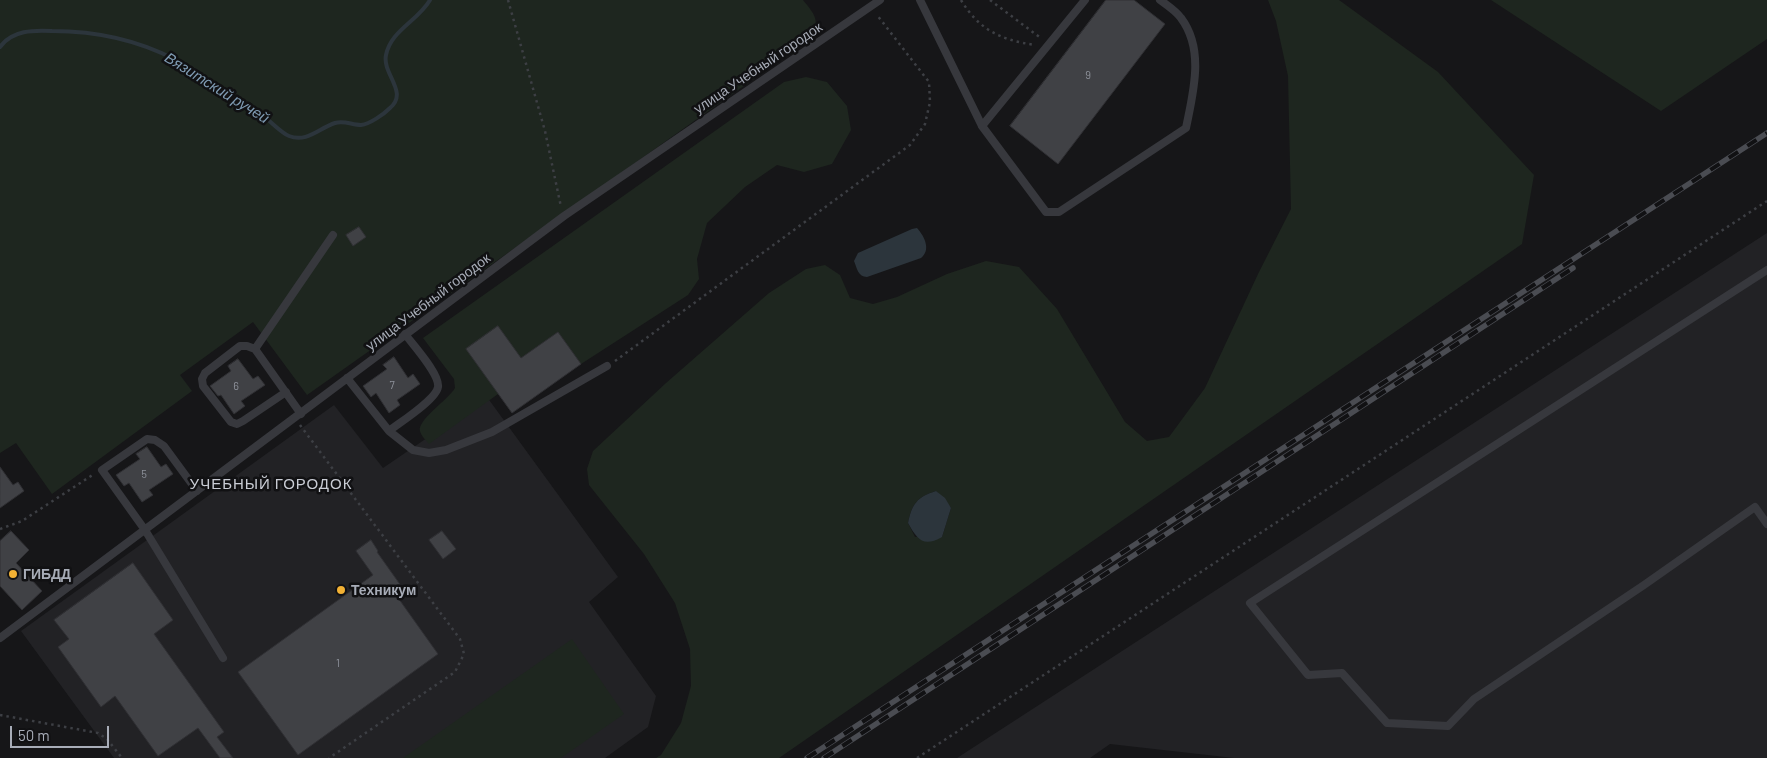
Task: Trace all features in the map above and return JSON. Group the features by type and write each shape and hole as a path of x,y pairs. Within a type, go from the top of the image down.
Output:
{"lane":[{"name":"улица Учебный городок","path":"0,638 564,216 880,0"},
{"path":"920,0 982,126 1046,212 1059,212 1186,128 1195,81 1195,58 1192,36 1181,17 1160,0"},
{"path":"982,126 1085,0"},
{"path":"255,349 333,235"},
{"path":"1767,270 1250,603 1308,676 1342,672 1387,723 1448,726 1474,699 1644,585 1755,507 1767,524"},
{"path":"389,431 433,397 438,388 437,377 405,334"},
{"path":"286,392 237,424 231,422 203,386 202,379 205,373 240,346 255,349 286,392 298,416"},
{"path":"347,378 389,431 413,450 429,453 446,450 492,432 607,366"},
{"path":"198,491 164,446 155,440 147,439 102,470 145,530 223,658"}],"path":[{"path":"508,0 545,131 564,216"},
{"path":"961,0 973,18 987,30 1000,37 1019,43 1049,44"},
{"path":"990,0 1049,44"},
{"path":"607,366 910,145 925,124 930,102 929,82 870,6"},
{"path":"918,758 1767,201"},
{"path":"298,416 460,639 464,654 455,672 329,758"},
{"path":"0,529 22,521 102,470"},
{"path":"0,714 98,733 107,739 122,758"}],"shaded area":[{"path":"0,0 803,0 813,13 816,25 813,37 307,395 253,322 180,375 192,391 52,494 16,443 0,453"},
{"path":"1268,0 1339,0 1438,72 1534,175 1522,244 779,758 656,758 661,755 681,723 691,686 690,649 675,603 644,554 589,485 587,469 593,451 666,383 769,293 806,269 825,265 840,275 850,298 873,304 897,297 947,274 986,261 1019,267 1057,309 1125,422 1147,441 1169,437 1205,388 1258,274 1291,209 1288,76 1276,21","holes":["936,491 951,508 942,537 915,537 908,523 916,502"]},
{"path":"1491,0 1767,0 1767,39 1661,111"},
{"path":"806,77 827,82 847,106 851,130 832,164 804,172 777,165 745,187 707,223 697,259 699,279 688,295 581,364 558,332 521,358 498,394 429,444 421,435 420,426 428,415 455,388 454,379 423,338 784,82"},
{"path":"917,228 926,243 926,251 921,258 867,277 860,274 854,261 858,253"},
{"path":"1767,233 1767,758 1234,758 1110,744 1090,758 957,758"},
{"name":"Техникум","path":"487,397 618,577 589,602 656,696 648,727 605,758 114,758 21,631 334,405 383,468"},
{"path":"936,491 945,498 951,508 942,537 925,542 914,533 908,523 916,502"},
{"path":"572,639 624,714 561,758 403,758"}],"building":[{"path":"1106,0 1134,0 1165,24 1058,164 1010,126"},
{"path":"359,227 366,237 353,246 346,235"},
{"path":"498,326 521,358 558,332 581,364 512,413 466,349"},
{"path":"394,357 408,378 413,374 420,384 397,400 400,405 389,413 376,393 371,397 363,386 387,369 383,365"},
{"path":"238,359 253,379 258,376 265,385 241,401 245,406 234,414 221,395 218,396 210,386 231,371 228,366"},
{"path":"147,447 161,467 166,464 173,474 149,490 153,495 142,502 129,483 124,486 116,475 140,459 136,454"},
{"path":"0,467 13,485 18,482 24,491 0,508"},
{"name":"ГИБДД","path":"11,531 29,550 16,563 42,591 22,610 0,586 0,541"},
{"path":"442,531 456,549 443,559 429,540"},
{"path":"371,540 377,552 404,590 396,595 438,654 298,755 238,672 373,575 356,551"},
{"path":"133,563 173,620 154,634 224,732 217,737 233,758 220,758 198,728 158,756 115,696 101,707 58,647 69,639 54,620"}],"waterway":[{"name":"Вязитский ручей","path":"0,47 5,41 17,34 38,31 68,31 100,35 131,42 176,60 219,91 257,111 285,134 295,138 302,138 338,122 358,125 368,123 390,108 397,96 386,62 389,46 399,32 419,14 430,0"}],"railway":[{"path":"807,758 1767,133"},
{"path":"824,758 1573,268"}],"place":[{"name":"ГИБДД","path":"13,574"},
{"name":"Техникум","path":"341,590"}],"district":[{"name":"УЧЕБНЫЙ ГОРОДОК","path":"271,484"}]}
